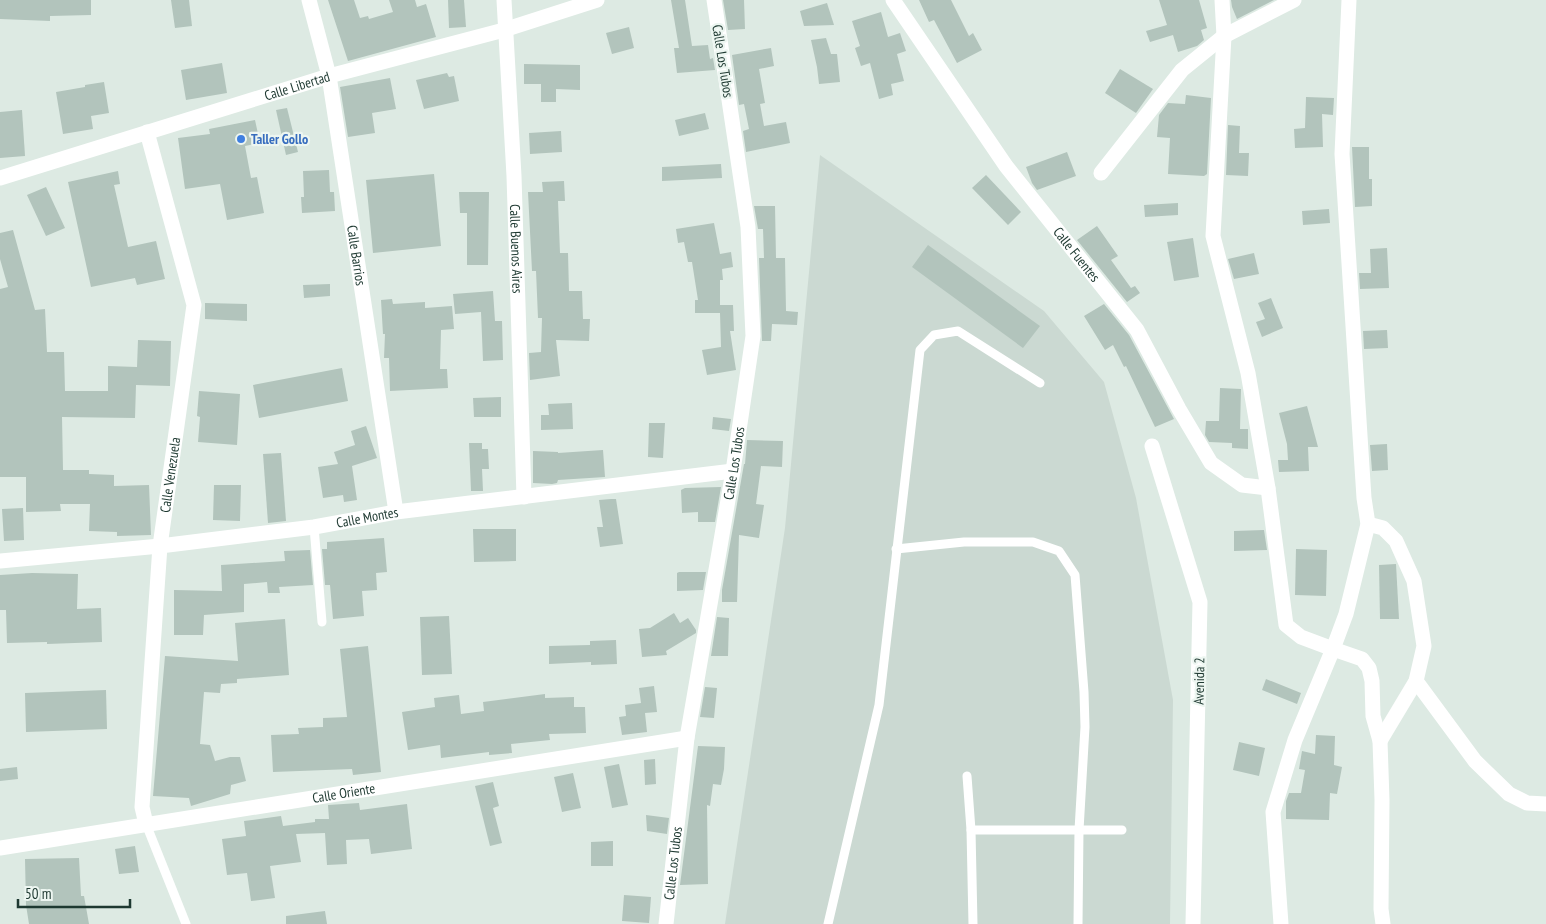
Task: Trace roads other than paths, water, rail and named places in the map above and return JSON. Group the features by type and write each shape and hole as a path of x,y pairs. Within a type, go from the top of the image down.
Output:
{"street":[{"name":"Calle Barrios","path":"309,0 328,76 396,512"},
{"name":"Calle Buenos Aires","path":"504,0 504,30 514,176 524,497"},
{"name":"Calle Libertad","path":"0,178 328,76 504,30 597,0"},
{"name":"Calle Los Tubos","path":"666,924 687,738 733,471 753,336 748,227 714,0"},
{"name":"Calle Fuentes","path":"893,0 1006,166 1137,330 1179,409 1211,463 1242,485 1268,488"},
{"path":"1222,0 1224,36 1213,236 1248,373 1268,488 1286,625 1301,637 1362,659 1369,668 1372,682 1373,716 1380,741 1382,924"},
{"path":"1101,172 1182,70 1224,36 1294,0"},
{"path":"1281,924 1273,812 1295,740 1346,614 1368,524 1342,154 1349,0"},
{"name":"Calle Venezuela","path":"146,824 142,807 160,546 194,305 147,132"},
{"name":"Avenida 2","path":"1152,446 1200,602 1194,924"},
{"name":"Calle Montes","path":"0,561 160,546 314,528 396,512 733,471"},
{"path":"1368,524 1383,528 1396,541 1414,581 1424,646 1416,681 1380,741"},
{"path":"1416,681 1475,761 1510,794 1527,803 1546,804"},
{"name":"Calle Oriente","path":"0,848 687,738"}],"lane":[{"path":"828,924 879,705 920,350 934,335 958,331 1040,384"},
{"path":"314,528 322,622"},
{"path":"896,549 964,542 1033,542 1059,551 1076,575 1085,727 1079,830 1078,924"},
{"path":"967,776 971,830 973,924"},
{"path":"146,824 186,924"},
{"path":"971,830 1122,830"}],"place":[{"name":"Taller Gollo","path":"241,139"}]}
